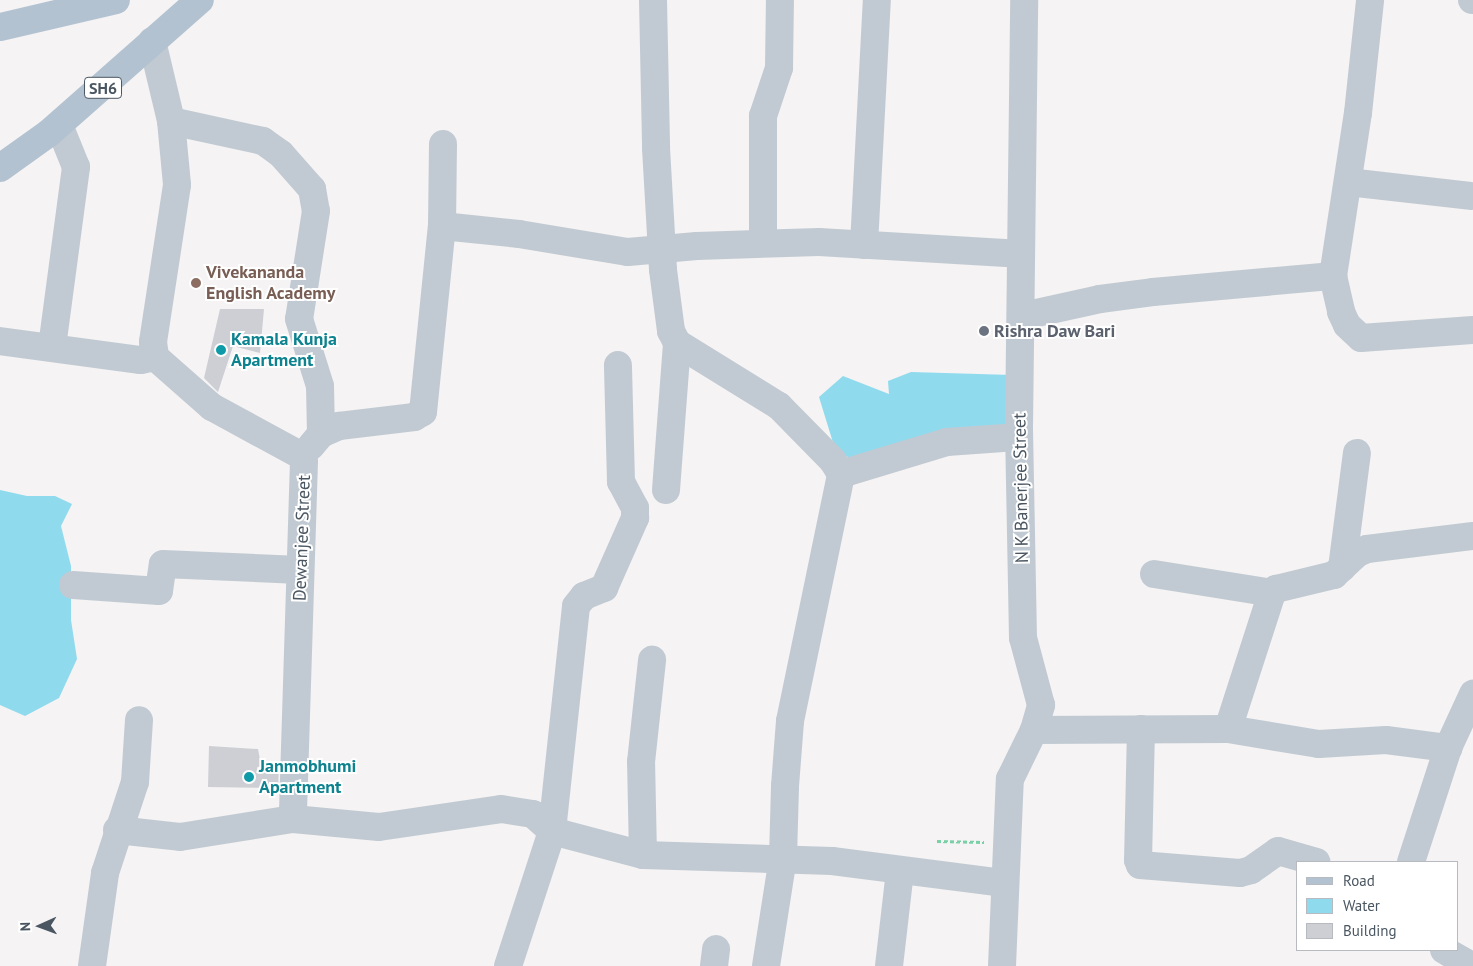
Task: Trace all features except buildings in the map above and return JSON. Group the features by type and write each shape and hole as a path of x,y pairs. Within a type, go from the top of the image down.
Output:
{"main road":[{"path":"0,27 116,0"},
{"name":"SH6","path":"0,168 59,125 200,0"}],"street":[{"path":"653,0 662,249 671,331 677,344 666,490"},
{"path":"763,243 764,116 779,68 780,0"},
{"path":"864,245 877,0"},
{"name":"N K Banerjee Street","path":"1002,966 1003,883 1010,779 1034,730 1040,705 1023,638 1019,437 1023,316 1021,254 1024,0"},
{"path":"1370,0 1348,182 1333,276 1340,312 1347,325 1361,338 1473,330"},
{"path":"0,341 141,360 155,357 153,342 177,185 171,121 152,41"},
{"path":"171,121 263,141 282,154 312,189 316,211 299,318 320,386 321,434"},
{"path":"52,348 76,167 59,125"},
{"path":"302,456 321,434 346,425 414,417 423,412 442,226 443,144"},
{"path":"1348,182 1470,196"},
{"path":"442,226 518,234 628,252 763,243 864,245 1021,254"},
{"path":"1023,316 1109,298 1253,281 1333,276"},
{"path":"677,344 779,406 833,461 841,474 790,721 784,786 783,858 766,966"},
{"name":"Dewanjee Street","path":"155,357 212,407 302,456 304,468 293,819"},
{"path":"508,966 542,823 576,606 584,596 604,588 636,513 621,482 618,365"},
{"path":"841,474 947,442 1019,437"},
{"path":"1342,568 1357,453"},
{"path":"1228,729 1272,593 1278,588 1332,576 1358,553 1376,547 1473,536"},
{"path":"73,585 159,591 163,564 300,570"},
{"path":"1154,574 1272,593"},
{"path":"643,854 641,762 652,660"},
{"path":"1411,861 1448,748 1473,694"},
{"path":"92,966 102,889 117,830 135,782 139,720"},
{"path":"1034,730 1228,729 1319,744 1386,740 1448,748"},
{"path":"1141,730 1138,860 1140,865 1240,873 1251,870 1278,850 1313,861"},
{"path":"117,830 180,837 293,819 370,828 486,809 542,823 643,854 832,861 1003,883"},
{"path":"889,966 900,871"},
{"path":"1446,951 1472,966"}],"path":[{"path":"937,842 1005,842"}],"water":[{"path":"911,372 1012,375 1015,422 857,463 835,449 819,397 843,376 889,394 888,381"},
{"path":"0,490 27,496 55,496 72,504 61,526 71,566 71,620 77,659 59,698 25,716 0,705"}],"place":[{"name":"Vivekananda English Academy","path":"196,283"},
{"name":"Rishra Daw Bari","path":"984,331"},
{"name":"Kamala Kunja Apartment","path":"221,350"},
{"name":"Janmobhumi Apartment","path":"249,777"}]}
